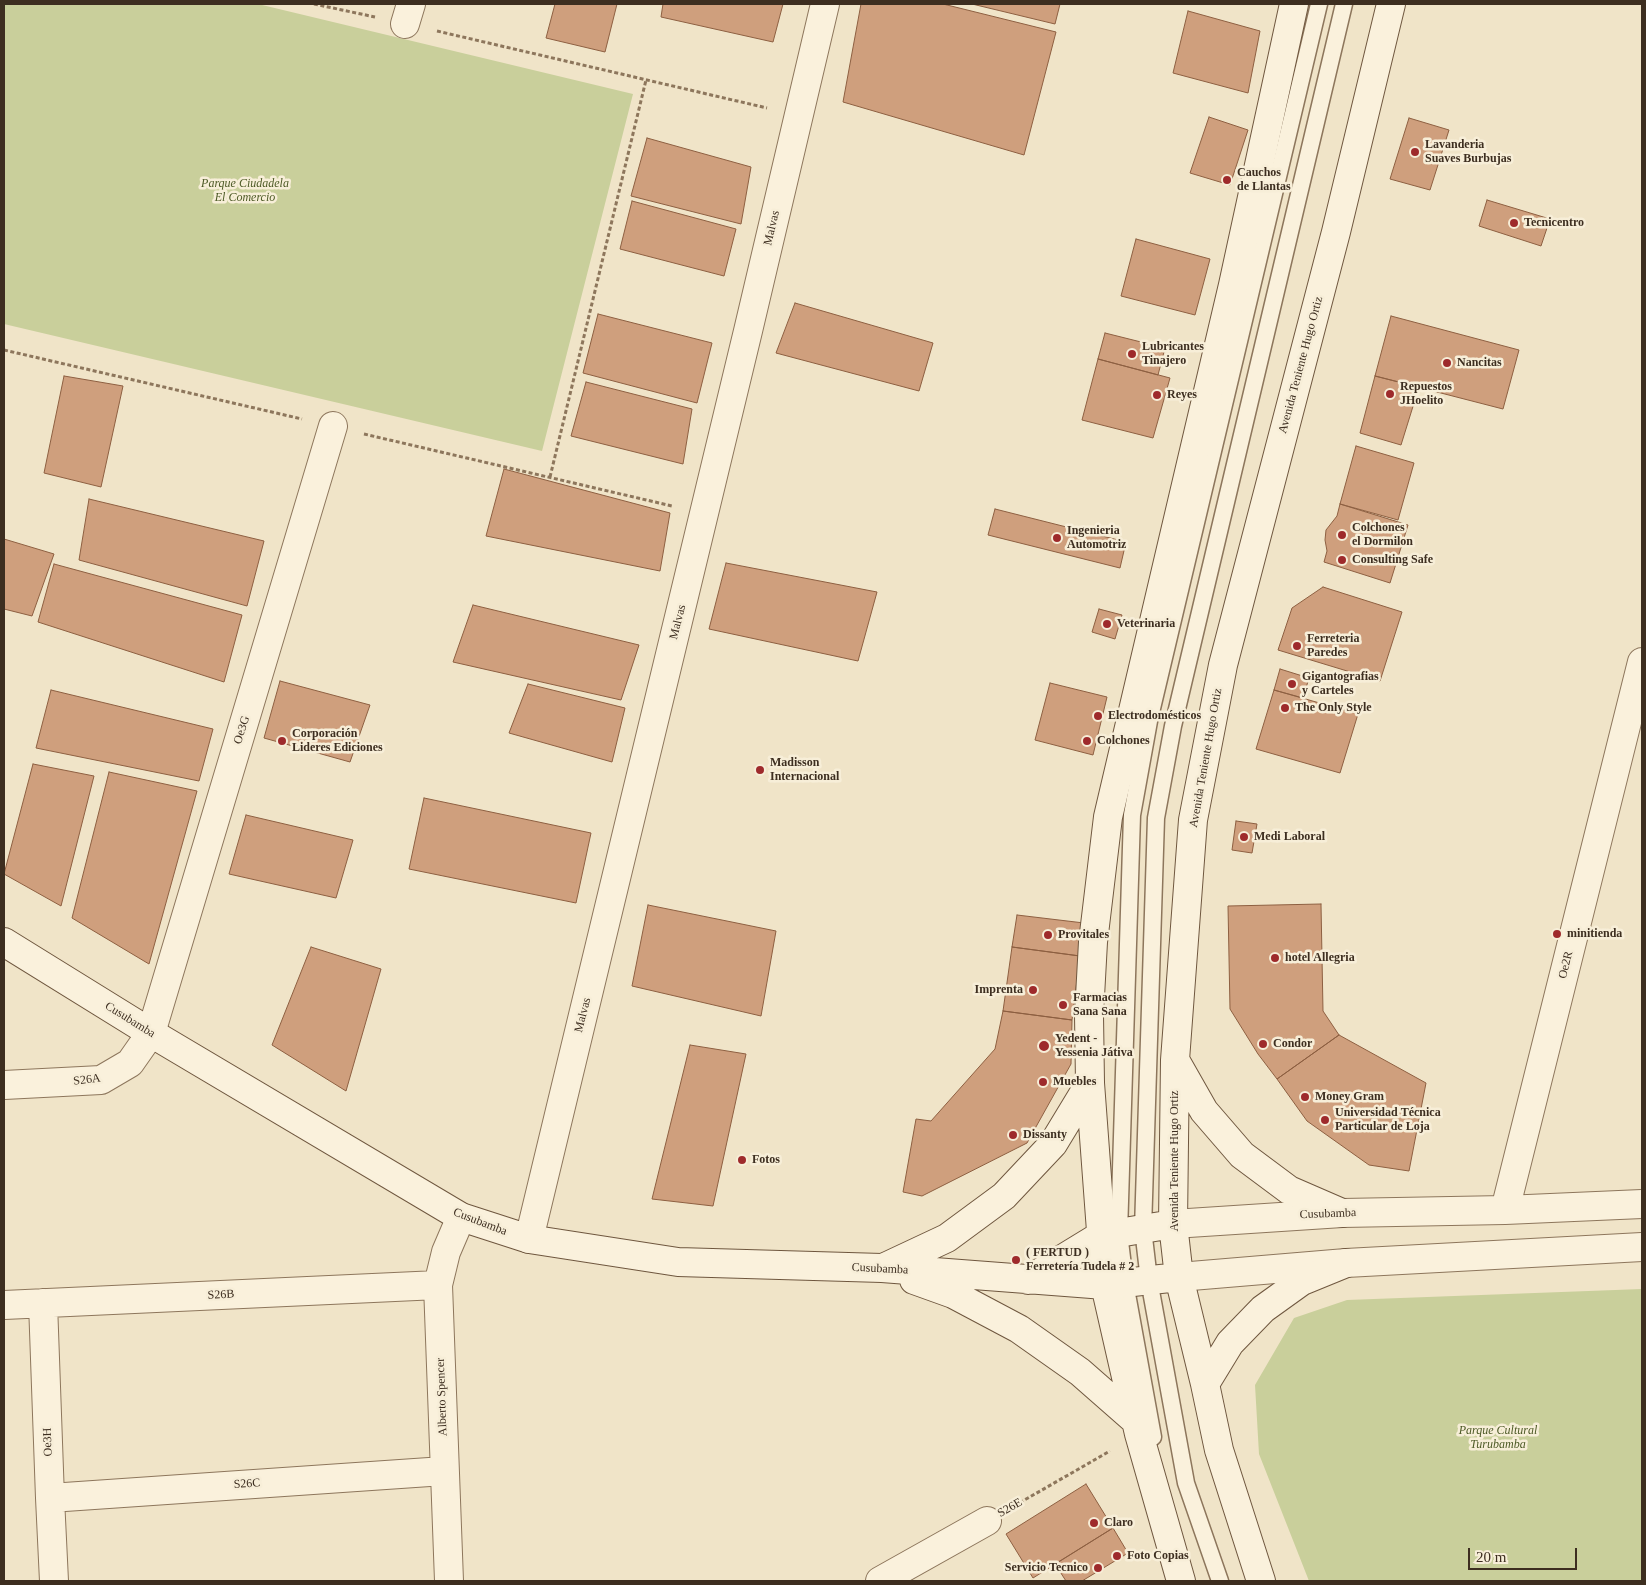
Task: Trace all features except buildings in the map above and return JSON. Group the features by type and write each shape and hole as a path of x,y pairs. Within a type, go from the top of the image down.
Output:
{"street":[{"name":"Malvas","path":"529,1239 825,4"},
{"path":"1181,1581 1138,1428 1121,1233 1090,1083 1093,942 1108,817 1233,284 1294,4"},
{"name":"Avenida Teniente Hugo Ortiz","path":"1261,1581 1219,1450 1179,1277 1173,1224 1175,1060 1193,820 1223,665 1336,232 1391,4"},
{"name":"Oe3G","path":"151,1033 333,426"},
{"name":"Oe2R","path":"1505,1210 1642,662"},
{"name":"Cusubamba","path":"4,942 151,1033 461,1217 529,1239 678,1262 882,1268 1028,1280 1126,1283 1346,1263 1642,1247"},
{"name":"S26A","path":"4,1084 101,1080 130,1063 151,1033"},
{"path":"1175,1060 1204,1111 1242,1155 1289,1190 1342,1213"},
{"path":"882,1268 947,1238 1004,1196 1053,1144 1090,1083"},
{"name":"Cusubamba","path":"1028,1280 1121,1233 1173,1224 1342,1213 1505,1210 1642,1204"},
{"name":"Alberto Spencer","path":"449,1581 438,1285 446,1252 461,1217"},
{"path":"1205,1384 1230,1343 1263,1309 1302,1281 1346,1263"},
{"path":"882,1268 953,1294 1019,1329 1080,1372 1138,1428"},
{"name":"S26B","path":"4,1305 438,1285"},
{"name":"Oe3H","path":"43,1303 54,1581"},
{"name":"S26C","path":"50,1498 444,1471"},
{"name":"S26E","path":"880,1581 987,1521"}],"lane":[{"path":"1194,1581 1162,1489 1126,1283 1121,1233 1132,815 1149,721 1319,4"},
{"path":"1121,1233 1156,818 1174,726 1344,4"},
{"path":"1126,1283 1186,1483 1220,1581"}],"path":[{"path":"314,4 408,14 646,80 799,116"},
{"path":"550,477 646,80"},
{"path":"4,350 704,514"},
{"name":"S26E","path":"987,1521 1138,1428"}],"green space":[{"name":"Parque Ciudadela El Comercio","path":"4,4 258,4 633,94 542,451 4,324"},
{"name":"Parque Cultural Turubamba","path":"1642,1289 1642,1581 1309,1581 1259,1454 1255,1385 1294,1318 1347,1300"}],"place":[{"name":"Lavanderia Suaves Burbujas","path":"1415,152"},
{"name":"Cauchos de Llantas","path":"1227,180"},
{"name":"Tecnicentro","path":"1514,223"},
{"name":"Lubricantes Tinajero","path":"1132,354"},
{"name":"Nancitas","path":"1447,363"},
{"name":"Repuestos JHoelito","path":"1390,394"},
{"name":"Reyes","path":"1157,395"},
{"name":"Colchones el Dormilon","path":"1342,535"},
{"name":"Ingenieria Automotriz","path":"1057,538"},
{"name":"Consulting Safe","path":"1342,560"},
{"name":"Veterinaria","path":"1107,624"},
{"name":"Ferreteria Paredes","path":"1297,646"},
{"name":"Gigantografias y Carteles","path":"1292,684"},
{"name":"The Only Style","path":"1285,708"},
{"name":"Electrodomésticos","path":"1098,716"},
{"name":"Corporación Lideres Ediciones","path":"282,741"},
{"name":"Colchones","path":"1087,741"},
{"name":"Madisson Internacional","path":"760,770"},
{"name":"Medi Laboral","path":"1244,837"},
{"name":"minitienda","path":"1557,934"},
{"name":"Provitales","path":"1048,935"},
{"name":"hotel Allegria","path":"1275,958"},
{"name":"Imprenta","path":"1033,990"},
{"name":"Farmacias Sana Sana","path":"1063,1005"},
{"name":"Condor","path":"1263,1044"},
{"name":"Yedent - Yessenia Játiva","path":"1044,1046"},
{"name":"Muebles","path":"1043,1082"},
{"name":"Money Gram","path":"1305,1097"},
{"name":"Universidad Técnica Particular de Loja","path":"1325,1120"},
{"name":"Dissanty","path":"1013,1135"},
{"name":"Fotos","path":"742,1160"},
{"name":"( FERTUD ) Ferretería Tudela # 2","path":"1016,1260"},
{"name":"Claro","path":"1094,1523"},
{"name":"Foto Copias","path":"1117,1556"},
{"name":"Servicio Tecnico","path":"1098,1568"}]}
